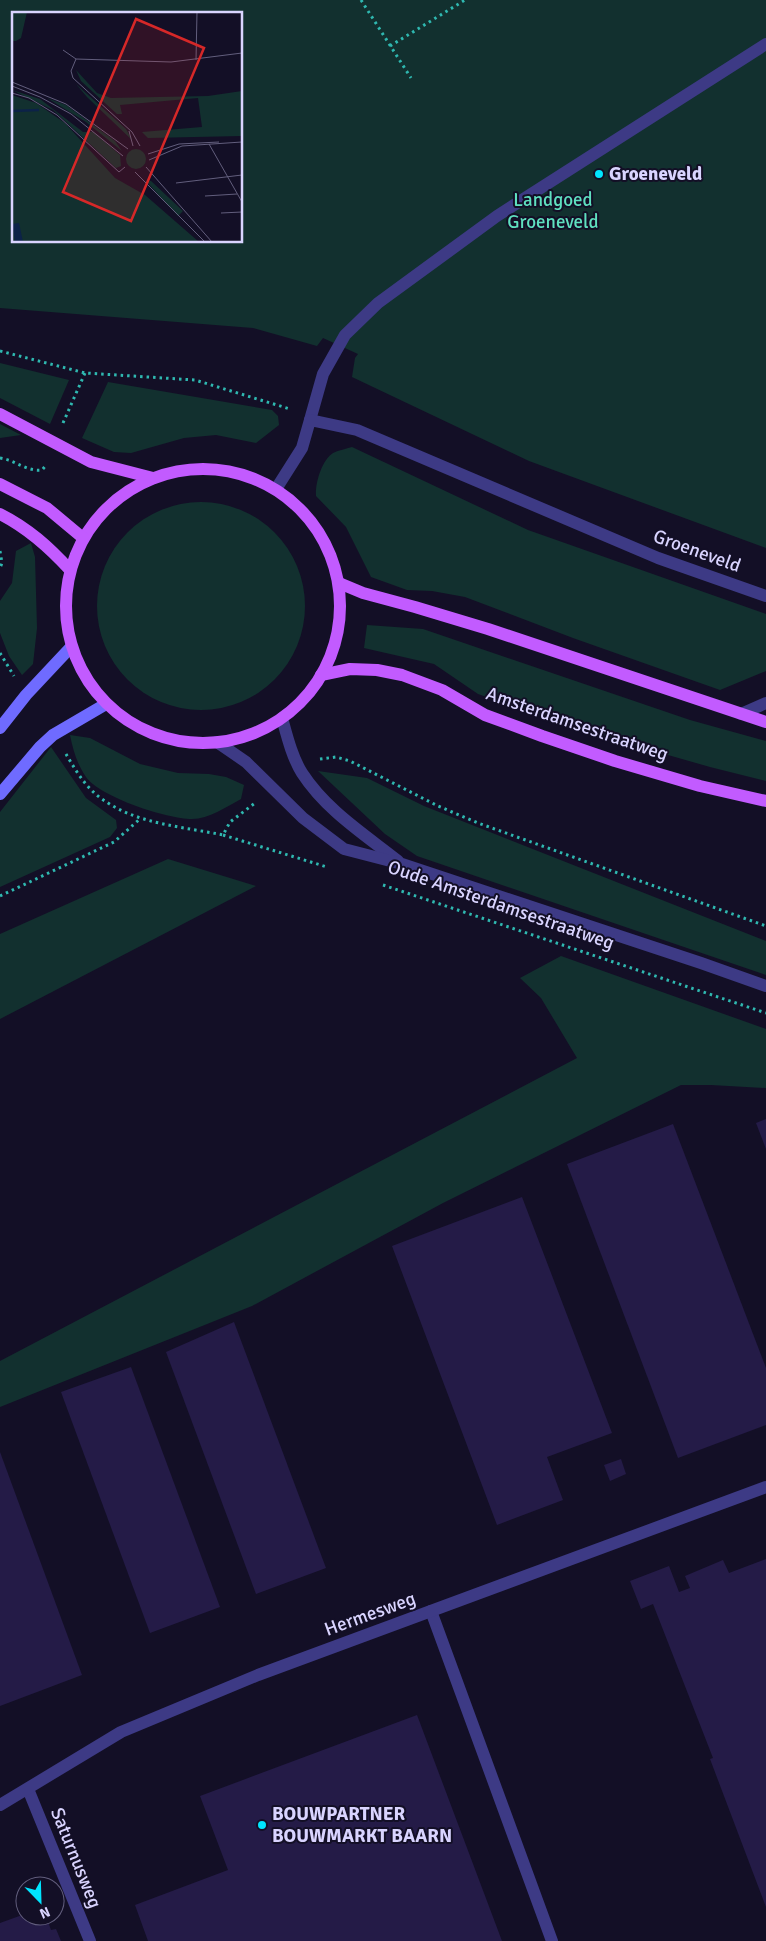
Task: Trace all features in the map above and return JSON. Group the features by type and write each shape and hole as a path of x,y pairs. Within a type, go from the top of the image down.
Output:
{"main road":[{"path":"0,414 91,462 153,478"},
{"path":"206,468 243,474 276,489 307,515 328,549 339,583 339,625 333,650 321,675 309,693 282,718 244,737 200,743 166,738 134,725 106,704 85,678 71,647 65,618 66,587 70,570 83,538 107,507 125,493 153,478 179,471 206,468"},
{"path":"0,484 47,508 83,538"},
{"path":"0,514 21,524 52,550 70,570"},
{"path":"339,583 363,593 416,606 488,629 766,722"},
{"path":"0,728 26,695 71,647"},
{"name":"Amsterdamsestraatweg","path":"321,675 350,669 377,670 402,675 442,690 485,715 614,761 766,801"},
{"path":"0,794 40,747 53,735 106,704"}],"street":[{"path":"276,489 302,448 323,374 345,335 378,304 497,216 766,44"},
{"name":"Groeneveld","path":"310,420 357,430 658,558 766,596"},
{"path":"741,714 766,703"},
{"name":"Oude Amsterdamsestraatweg","path":"282,718 289,742 301,771 324,802 402,864"},
{"name":"Oude Amsterdamsestraatweg","path":"217,742 246,762 303,818 344,849 402,864 766,986"},
{"name":"Hermesweg","path":"0,1805 121,1732 258,1675 766,1487"},
{"path":"431,1611 552,1941"},
{"name":"Saturnusweg","path":"28,1789 90,1941"}],"path":[{"path":"361,0 411,78"},
{"path":"390,46 465,0"},
{"path":"0,351 85,373 195,380 294,410 310,420"},
{"path":"0,551 2,555 0,568"},
{"path":"0,896 114,842 141,818"},
{"path":"223,835 330,867"},
{"name":"Oude Amsterdamsestraatweg","path":"376,882 766,1013"}],"green space":[{"name":"Landgoed Groeneveld","path":"0,0 766,0 766,548 529,461 352,377 355,358 358,354 323,338 317,346 253,328 0,308"},
{"path":"0,363 69,380 50,424 0,398"},
{"path":"108,382 272,410 278,416 279,425 256,443 216,435 184,438 131,453 114,452 82,438"},
{"path":"0,424 21,435 0,438"},
{"path":"352,447 528,530 766,614 766,671 720,690 573,638 465,597 432,591 407,590 371,577 346,527 316,496 318,479 329,456 340,450"},
{"path":"191,502 211,502 231,506 250,514 275,532 288,548 297,566 305,596 301,636 297,646 288,664 275,680 259,693 231,706 211,710 191,710 171,706 152,698 135,687 120,672 109,655 101,636 97,616 97,596 101,576 109,557 120,540 135,525 152,514 171,506"},
{"path":"31,543 35,557 37,628 33,664 22,675 9,656 0,633 0,601 12,583 16,551"},
{"path":"367,625 423,629 690,720 766,741 766,781 577,729 478,694 434,664 364,648"},
{"path":"70,735 90,738 140,764 178,773 209,774 226,777 244,785 241,799 211,815 192,819 167,815 135,806 105,792 86,777 76,757"},
{"path":"51,747 86,798 116,820 117,828 110,837 0,887 0,812"},
{"path":"318,771 367,778 424,806 766,941 766,975 417,856 385,834"},
{"path":"168,859 256,886 0,1019 0,934"},
{"path":"561,956 766,1029 766,1088 681,1085 443,1203 252,1306 0,1407 0,1361 577,1058 541,998 520,978"}],"building":[{"path":"766,1119 766,1149 756,1123"},
{"path":"673,1124 766,1368 766,1425 678,1458 567,1164"},
{"path":"522,1197 612,1433 547,1457 563,1500 497,1525 392,1246"},
{"path":"234,1322 326,1568 256,1594 166,1352"},
{"path":"131,1367 220,1607 150,1633 61,1392"},
{"path":"0,1452 82,1675 0,1706"},
{"path":"621,1459 626,1474 610,1481 604,1465"},
{"path":"766,1559 766,1907 710,1759 713,1758 653,1604 641,1609 630,1581 669,1566 679,1592 690,1588 685,1576 723,1560 729,1573"},
{"path":"417,1715 502,1941 148,1941 135,1905 228,1870 200,1796"},
{"path":"15,1918 15,1926 50,1926 51,1930 56,1929 61,1941 0,1941 0,1923"}],"place":[{"name":"Groeneveld","path":"599,174"},
{"name":"BOUWPARTNER BOUWMARKT BAARN","path":"262,1825"}]}
